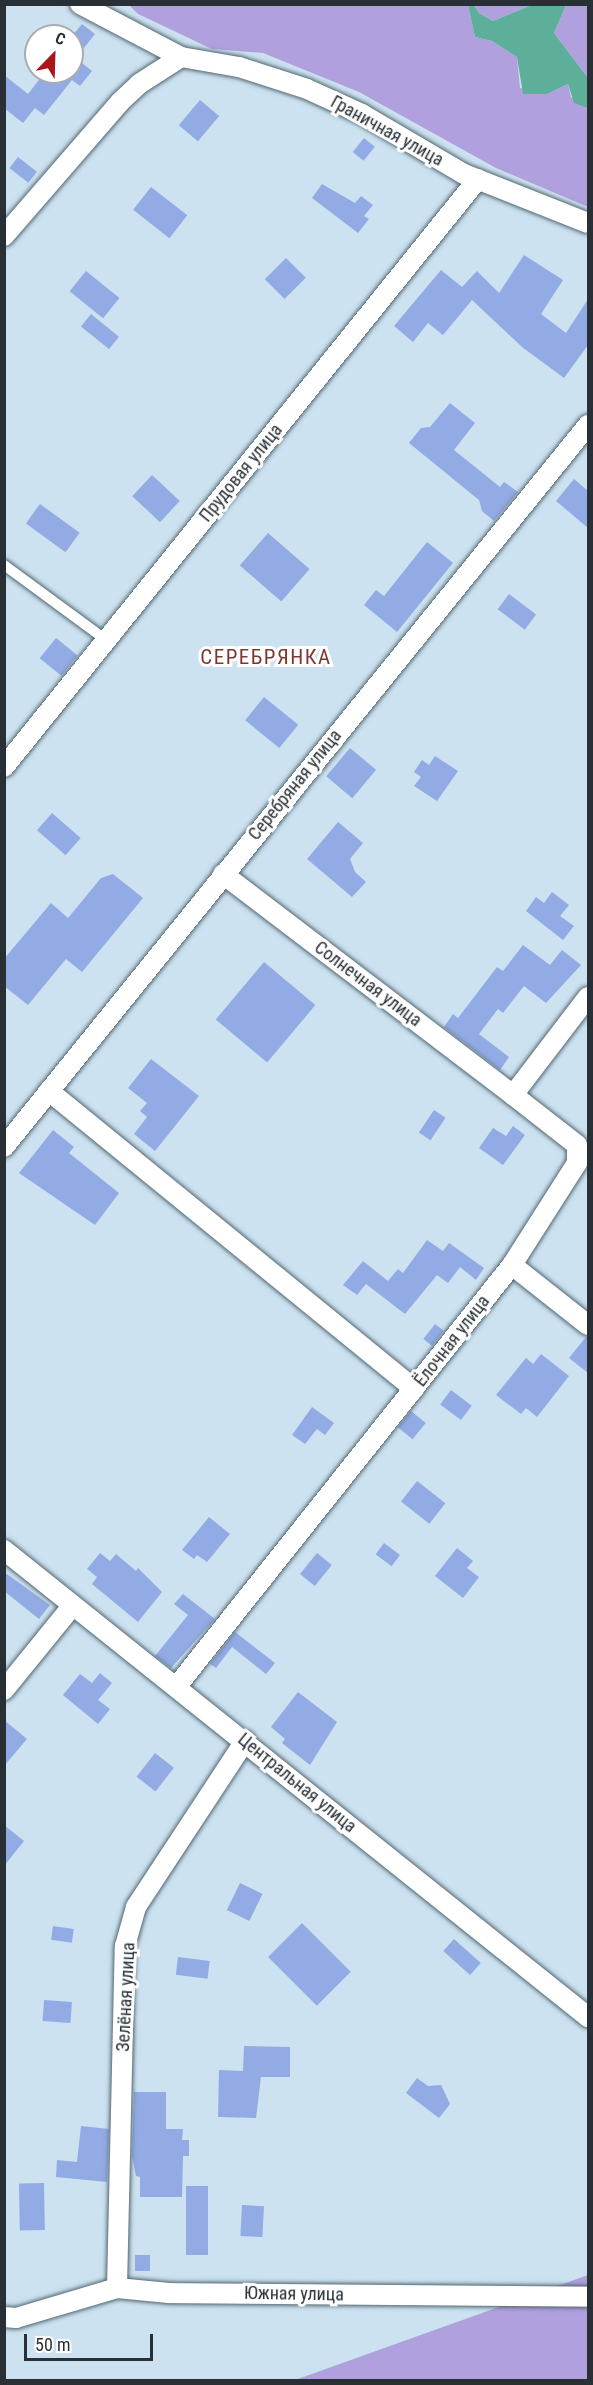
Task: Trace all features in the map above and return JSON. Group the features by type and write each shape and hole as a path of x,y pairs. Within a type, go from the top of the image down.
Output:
{"street":[{"name":"Граничная улица","path":"83,5 182,57 239,67 307,89 362,114 422,152 478,179 588,223"},
{"path":"4,236 120,102 139,84 182,57"},
{"name":"Прудовая улица","path":"4,767 478,179"},
{"name":"Серебряная улица","path":"4,1147 588,425"},
{"name":"Солнечная улица","path":"223,874 513,1095"},
{"path":"513,1095 588,998"},
{"path":"49,1090 414,1389"},
{"name":"Ёлочная улица","path":"177,1686 512,1265 577,1163 577,1145 513,1095"},
{"path":"512,1265 588,1325"},
{"name":"Центральная улица","path":"4,1551 177,1686 588,2017"},
{"path":"4,1690 73,1605"},
{"name":"Зелёная улица","path":"117,2288 126,1946 136,1907 245,1741"},
{"name":"Южная улица","path":"4,2317 16,2318 117,2288 169,2293 588,2297"}],"lane":[{"path":"4,565 106,639"}],"shaded area":[{"path":"129,5 468,5 475,37 492,41 517,57 520,88 547,94 568,84 571,97 588,108 588,207 496,168 359,92 263,53 212,49 138,14"},
{"path":"468,5 474,5 479,13 493,21 532,5 566,5 554,33 588,78 588,108 574,103 568,84 547,94 523,94 517,57 492,41 475,37"},
{"path":"474,5 532,5 493,21 479,13"},
{"path":"566,5 588,6 588,78 554,33"},
{"path":"588,2275 588,2380 295,2380"}],"building":[{"path":"84,26 95,34 84,48"},
{"path":"84,64 92,71 84,81"},
{"path":"4,75 28,94 36,84 69,84 44,115 35,108 23,123 4,108"},
{"path":"200,100 219,116 198,141 179,125"},
{"path":"364,138 375,147 364,161 353,152"},
{"path":"18,157 37,172 28,183 9,168"},
{"path":"322,184 355,203 361,196 373,205 364,216 369,219 358,233 312,198"},
{"path":"151,187 187,215 169,238 133,210"},
{"path":"524,255 563,280 541,314 566,333 588,299 588,345 564,378 522,347 472,300 443,335 428,323 413,342 394,326 441,270 462,287 477,271 499,293"},
{"path":"286,258 306,278 285,299 265,279"},
{"path":"86,271 119,298 103,318 70,291"},
{"path":"91,314 119,337 109,349 81,326"},
{"path":"450,403 475,423 454,450 500,487 504,482 518,492 494,521 482,511 479,500 409,443 421,428 430,427"},
{"path":"152,475 180,501 160,522 132,496"},
{"path":"574,479 588,491 588,528 556,501"},
{"path":"40,504 80,533 66,552 26,523"},
{"path":"268,533 310,569 281,602 240,565"},
{"path":"427,542 453,563 397,632 364,605 376,590 384,596"},
{"path":"509,594 536,614 525,630 498,609"},
{"path":"56,638 78,656 61,676 40,658"},
{"path":"264,697 298,725 279,748 245,720"},
{"path":"350,748 376,770 352,798 326,776"},
{"path":"435,756 458,771 437,801 414,786 421,777 414,772 422,760 429,765"},
{"path":"52,813 81,838 66,855 37,830"},
{"path":"338,822 363,843 350,859 355,872 366,882 352,897 307,859"},
{"path":"113,874 143,898 82,972 66,959 28,1005 4,986 4,959 51,903 68,918 101,878"},
{"path":"552,892 569,905 560,916 574,926 563,940 526,911 536,897 544,903"},
{"path":"523,945 550,965 562,950 581,965 546,1003 524,986 503,1013 498,1009 479,1034 509,1057 500,1070 444,1027 453,1014 458,1018 497,967 503,971"},
{"path":"264,962 315,1005 267,1063 216,1019"},
{"path":"151,1059 199,1096 155,1151 134,1134 147,1117 140,1111 147,1103 128,1088"},
{"path":"434,1110 446,1118 431,1140 419,1132"},
{"path":"513,1126 525,1135 503,1165 479,1148 493,1128 506,1136"},
{"path":"53,1130 74,1147 69,1153 119,1193 95,1225 19,1173"},
{"path":"427,1240 443,1251 449,1243 484,1268 476,1280 460,1267 448,1283 437,1275 405,1314 366,1284 357,1295 343,1285 363,1261 388,1281 398,1269 403,1273"},
{"path":"435,1324 444,1331 432,1346 423,1339"},
{"path":"588,1337 588,1373 569,1358"},
{"path":"541,1354 569,1376 537,1417 526,1408 521,1414 496,1395 526,1358 533,1364"},
{"path":"451,1390 472,1406 461,1420 440,1404"},
{"path":"312,1407 334,1423 325,1435 317,1429 305,1444 292,1435"},
{"path":"411,1411 426,1423 413,1439 398,1427"},
{"path":"417,1481 445,1503 429,1524 401,1501"},
{"path":"209,1517 230,1534 207,1562 197,1555 194,1559 182,1550"},
{"path":"384,1543 400,1555 392,1566 376,1554"},
{"path":"457,1548 473,1561 467,1568 479,1577 463,1598 435,1576"},
{"path":"100,1553 110,1561 116,1554 136,1571 138,1568 162,1592 138,1622 92,1584 97,1577 87,1569"},
{"path":"317,1553 332,1565 315,1586 300,1574"},
{"path":"4,1572 50,1605 39,1619 4,1591"},
{"path":"183,1594 215,1619 171,1668 155,1656 188,1615 174,1604"},
{"path":"235,1632 275,1663 266,1674 232,1647 216,1668 210,1664"},
{"path":"100,1673 112,1683 98,1700 110,1709 98,1724 63,1695 80,1674 92,1683"},
{"path":"298,1692 337,1722 310,1765 282,1743 285,1739 271,1727"},
{"path":"4,1720 27,1739 4,1766"},
{"path":"155,1753 174,1768 155,1791 137,1777"},
{"path":"4,1825 24,1841 4,1866"},
{"path":"240,1883 262,1894 249,1921 227,1910"},
{"path":"302,1923 351,1972 317,2006 268,1957"},
{"path":"53,1926 74,1929 72,1943 51,1940"},
{"path":"454,1939 481,1963 470,1975 443,1951"},
{"path":"178,1957 210,1961 208,1979 176,1975"},
{"path":"44,2000 72,2002 70,2023 43,2021"},
{"path":"244,2046 290,2047 290,2077 261,2077 256,2118 218,2117 219,2070 243,2071"},
{"path":"417,2078 428,2086 441,2085 450,2104 439,2118 406,2093"},
{"path":"134,2092 166,2092 166,2129 183,2129 182,2140 189,2140 189,2156 183,2156 182,2197 140,2197 140,2177 136,2176 132,2156"},
{"path":"81,2126 109,2129 107,2182 56,2177 57,2160 77,2162"},
{"path":"19,2183 44,2183 45,2230 20,2230"},
{"path":"186,2186 208,2186 208,2255 186,2255"},
{"path":"242,2205 264,2206 262,2237 240,2236"},
{"path":"135,2255 150,2255 150,2271 135,2271"}],"district":[{"name":"СЕРЕБРЯНКА","path":"266,657"}]}
